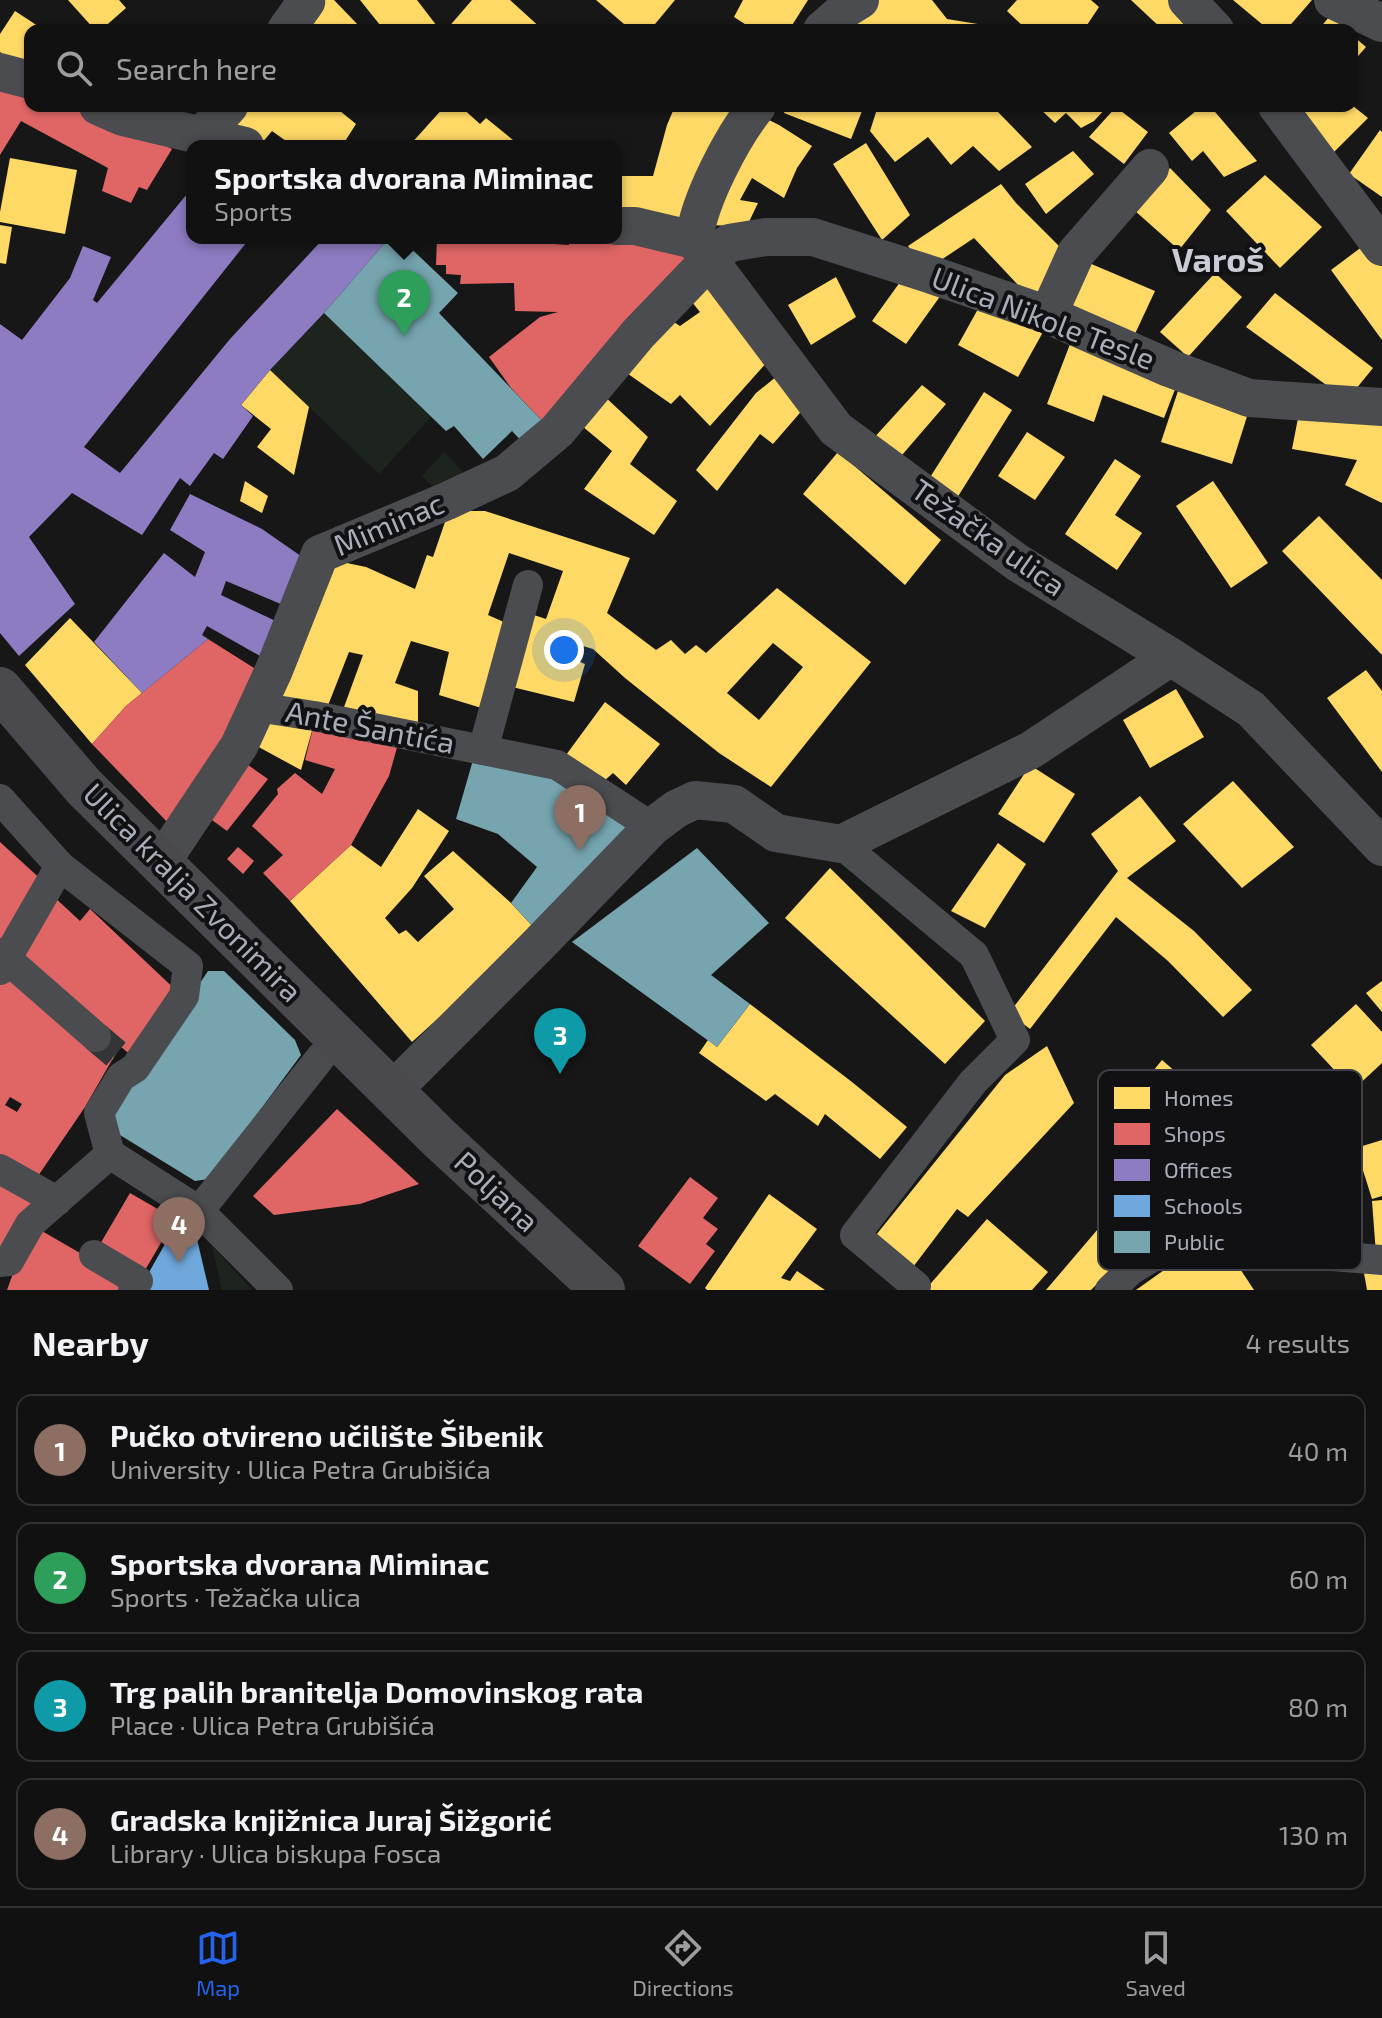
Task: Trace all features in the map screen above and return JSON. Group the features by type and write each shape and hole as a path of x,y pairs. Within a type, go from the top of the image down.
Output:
{"main road":[{"name":"Ulica kralja Zvonimira","path":"0,689 84,787 391,1092"},
{"name":"Poljana","path":"391,1092 603,1290"}],"street":[{"path":"290,24 305,0"},
{"path":"829,24 860,0"},
{"path":"1187,0 1209,24"},
{"path":"1333,0 1382,23"},
{"path":"0,72 24,78"},
{"path":"112,112 219,140"},
{"path":"201,136 223,112"},
{"name":"Miminac","path":"161,863 239,746 274,670 320,554 507,473 557,431 638,334 702,249 695,228 713,181 752,112"},
{"path":"1281,112 1382,247"},
{"path":"1048,315 1076,253 1150,168"},
{"path":"622,226 635,226 702,249"},
{"name":"Ulica Nikole Tesle","path":"702,249 766,237 813,237 1048,315 1169,368 1249,398 1382,407"},
{"name":"Težačka ulica","path":"702,249 836,429 1018,563 1251,709 1382,847"},
{"name":"Ante Šantića","path":"483,750 528,585"},
{"path":"841,844 1031,750 1171,657"},
{"name":"Ante Šantića","path":"257,707 557,765 652,827"},
{"name":"Ulica kralja Zvonimira","path":"0,799 60,866 188,966 184,996 135,1068 111,1056"},
{"path":"391,1092 652,827 676,809 695,800 734,804 776,833 841,844 974,955 1015,1040 973,1082 855,1235 916,1286 913,1290"},
{"path":"60,866 2,961 111,1056 99,1113 110,1154 191,1206 278,1290"},
{"path":"191,1206 321,1057"},
{"path":"0,1262 9,1261 30,1224 110,1154"},
{"path":"0,1169 57,1201"},
{"path":"94,1255 138,1281 133,1290"},
{"path":"1362,1258 1382,1260"},
{"path":"1110,1290 1131,1270"}],"shaded area":[{"path":"324,313 432,416 379,474 270,370"},
{"path":"444,452 470,479 433,487 422,476"},
{"path":"212,1246 252,1290 222,1290"}],"building: Homes":[{"path":"68,0 119,0 126,8 108,24 90,24"},
{"path":"319,0 334,0 357,24 297,24"},
{"path":"360,0 417,0 435,24 379,24"},
{"path":"472,0 510,0 536,24 451,24"},
{"path":"596,0 675,0 655,24 624,24"},
{"path":"743,0 808,0 793,24 745,24 734,17"},
{"path":"871,0 932,0 947,19 978,24 841,24"},
{"path":"1017,0 1091,0 1099,7 1088,24 1021,24 1007,11"},
{"path":"1131,0 1175,0 1197,24 1157,24"},
{"path":"1233,0 1312,0 1291,24 1262,24"},
{"path":"15,11 35,24 24,24 24,69 0,52 0,34"},
{"path":"1330,16 1339,24 1323,24"},
{"path":"1358,40 1366,47 1358,56"},
{"path":"1358,110 1368,118 1328,158 1296,114"},
{"path":"232,112 341,112 356,124 346,140 285,140 272,131 264,140 255,140 222,126"},
{"path":"440,112 467,112 480,124 486,118 513,140 414,140"},
{"path":"672,112 739,112 690,228 622,219 622,176 653,176"},
{"path":"784,112 862,112 851,139"},
{"path":"876,112 998,112 1032,147 999,171 973,146 951,165 928,137 895,162 870,131"},
{"path":"1043,112 1102,112 1081,128 1066,113 1055,123"},
{"path":"1112,112 1122,112 1148,132 1124,164 1089,137"},
{"path":"1195,112 1215,112 1257,161 1224,177 1203,151 1192,161 1169,133"},
{"path":"757,114 812,146 797,168 784,198 752,178 740,200 758,203 747,226 702,225"},
{"path":"1380,130 1382,132 1382,197 1349,174"},
{"path":"866,143 910,215 882,240 833,164"},
{"path":"1073,151 1094,174 1046,214 1025,184"},
{"path":"10,158 77,170 65,234 0,222"},
{"path":"1170,168 1211,210 1179,250 1134,210"},
{"path":"1265,175 1322,227 1280,268 1226,211"},
{"path":"1001,184 1066,253 1032,300 974,238 926,270 908,246"},
{"path":"0,225 12,227 6,264 0,263"},
{"path":"1371,240 1382,255 1382,340 1331,270"},
{"path":"1082,260 1155,291 1134,336 1064,308"},
{"path":"908,271 941,295 906,344 872,321"},
{"path":"1215,273 1242,297 1188,357 1160,332"},
{"path":"707,276 769,360 710,426 680,395 671,404 621,369 666,317 680,326 700,312 687,296"},
{"path":"836,277 856,317 811,345 788,305"},
{"path":"1275,293 1373,368 1347,400 1246,327"},
{"path":"983,300 1043,332 1018,377 958,345"},
{"path":"1072,339 1179,379 1164,418 1103,395 1094,422 1047,404"},
{"path":"270,370 309,407 294,475 257,447 271,429 241,405"},
{"path":"782,372 805,407 773,444 760,434 717,491 696,470 756,393"},
{"path":"922,385 946,404 896,462 872,440"},
{"path":"1180,385 1250,407 1232,464 1161,442"},
{"path":"984,392 1012,410 957,498 929,479"},
{"path":"602,394 648,437 630,464 677,501 654,535 584,489 612,451 576,421"},
{"path":"1300,408 1382,416 1382,503 1345,485 1357,460 1292,449"},
{"path":"1027,432 1065,457 1035,500 998,476"},
{"path":"838,452 941,540 905,585 803,494"},
{"path":"1115,459 1141,476 1115,515 1142,533 1117,570 1065,534"},
{"path":"245,481 268,496 262,513 240,501"},
{"path":"1213,481 1268,563 1231,588 1176,506"},
{"path":"468,511 485,511 630,558 607,613 656,650 671,640 685,654 696,645 706,653 777,588 871,662 771,787 719,753 593,649 576,644 571,658 585,664 574,702 504,685 525,612 546,619 563,571 509,553 488,615 513,626 488,710 439,695 449,652 411,641 395,683 418,691 418,734 340,718 363,655 349,652 325,713 271,700 323,565 342,562 366,567 415,589 427,555 433,557 446,519","holes":["773,643 803,667 759,720 727,693"]},
{"path":"1319,516 1382,580 1382,655 1282,551"},
{"path":"70,618 142,693 92,744 25,665"},
{"path":"1366,670 1382,691 1382,772 1327,698"},
{"path":"1176,689 1204,737 1150,768 1123,720"},
{"path":"605,702 660,744 626,785 613,773 604,781 566,755"},
{"path":"269,717 315,720 301,770 251,743"},
{"path":"1030,765 1075,794 1044,843 998,814"},
{"path":"1233,781 1294,847 1242,888 1183,824"},
{"path":"1140,796 1176,841 1127,878 1194,931 1252,990 1223,1017 1168,961 1116,917 1030,1029 1009,1013 1118,871 1091,834"},
{"path":"418,809 449,831 412,888 385,918 399,934 406,930 418,942 454,909 424,876 453,851 536,930 412,1042 290,901 351,845 381,867"},
{"path":"998,843 1026,864 985,928 951,911"},
{"path":"830,868 985,1021 945,1064 785,918"},
{"path":"1382,981 1382,1012 1366,993"},
{"path":"750,1004 907,1127 880,1159 825,1114 818,1126 775,1094 766,1101 699,1053 708,1040 717,1047"},
{"path":"1356,1004 1382,1032 1382,1063 1362,1082 1362,1070 1334,1070 1311,1045"},
{"path":"100,1030 120,1047 112,1060 92,1043"},
{"path":"1047,1046 1074,1103 968,1217 957,1209 910,1271 872,1240 1005,1075"},
{"path":"1162,1060 1174,1070 1154,1070"},
{"path":"1382,1140 1382,1196 1372,1199 1362,1167 1362,1146"},
{"path":"769,1194 817,1229 781,1278 790,1281 797,1271 825,1290 707,1290 705,1288"},
{"path":"1382,1200 1382,1254 1376,1254 1372,1201"},
{"path":"987,1219 1048,1272 1032,1290 925,1290"},
{"path":"1098,1229 1098,1270 1111,1270 1091,1290 1046,1290"},
{"path":"1164,1270 1241,1270 1254,1290 1136,1290"},
{"path":"1382,1270 1382,1290 1367,1290 1364,1273"}],"building: Shops":[{"path":"0,75 24,84 24,112 94,112 172,149 147,190 139,187 131,203 102,191 108,168 21,121 0,155"},
{"path":"622,239 693,254 547,426 511,388 489,357 540,317 558,312 515,311 514,283 460,284 461,275 446,274 446,265 436,265 437,244 622,244"},
{"path":"208,639 265,675 171,826 92,744 126,706"},
{"path":"315,720 400,737 389,776 351,845 290,901 263,873 283,855 252,826 278,794 277,789 295,773 322,794 335,769 305,760"},
{"path":"238,758 268,779 227,831 201,812"},
{"path":"0,842 45,883 0,946"},
{"path":"238,847 254,861 243,874 227,859"},
{"path":"51,894 80,921 90,909 180,994 133,1057 15,957"},
{"path":"6,970 112,1060 85,1107 38,1176 0,1154 0,980","holes":["10,1097 22,1104 17,1112 5,1105"]},
{"path":"337,1109 419,1184 360,1204 274,1215 253,1196"},
{"path":"690,1177 718,1198 703,1218 718,1229 706,1244 715,1251 690,1284 638,1246"},
{"path":"0,1184 37,1204 0,1250"},
{"path":"130,1193 175,1219 141,1277 96,1251"},
{"path":"35,1227 132,1283 128,1290 7,1290 23,1246"}],"building: Offices":[{"path":"186,195 186,244 245,244 84,447 120,473 230,339 318,244 384,244 241,405 253,416 223,459 214,453 190,486 180,478 142,535 72,493 29,537 75,604 19,656 0,633 0,324 22,340 70,278 83,246 111,257 93,300 97,303"},
{"path":"190,494 262,529 308,561 288,607 226,581 221,595 284,625 269,661 207,626 202,635 208,639 142,693 94,642 164,553 195,577 205,552 170,530"}],"building: Schools":[{"path":"178,1221 196,1235 209,1290 139,1290"}],"building: Public":[{"path":"384,244 406,244 458,293 439,313 547,426 525,445 512,431 483,459 454,426 446,431 324,313"},
{"path":"475,753 555,775 634,829 536,930 511,903 537,867 498,834 456,819"},
{"path":"697,848 769,923 711,975 750,1004 717,1047 572,942"},
{"path":"208,971 224,971 295,1040 301,1055 209,1179 195,1181 115,1132 111,1117"}],"tunnel":[{"path":"96,1037 116,1054"}],"place":[{"name":"Sportska dvorana Miminac","path":"404,336"},
{"name":"Pučko otvireno učilište Šibenik","path":"580,851"},
{"name":"Trg palih branitelja Domovinskog rata","path":"560,1074"},
{"name":"Gradska knjižnica Juraj Šižgorić","path":"179,1263"}],"district":[{"name":"Varoš","path":"1218,260"}]}
